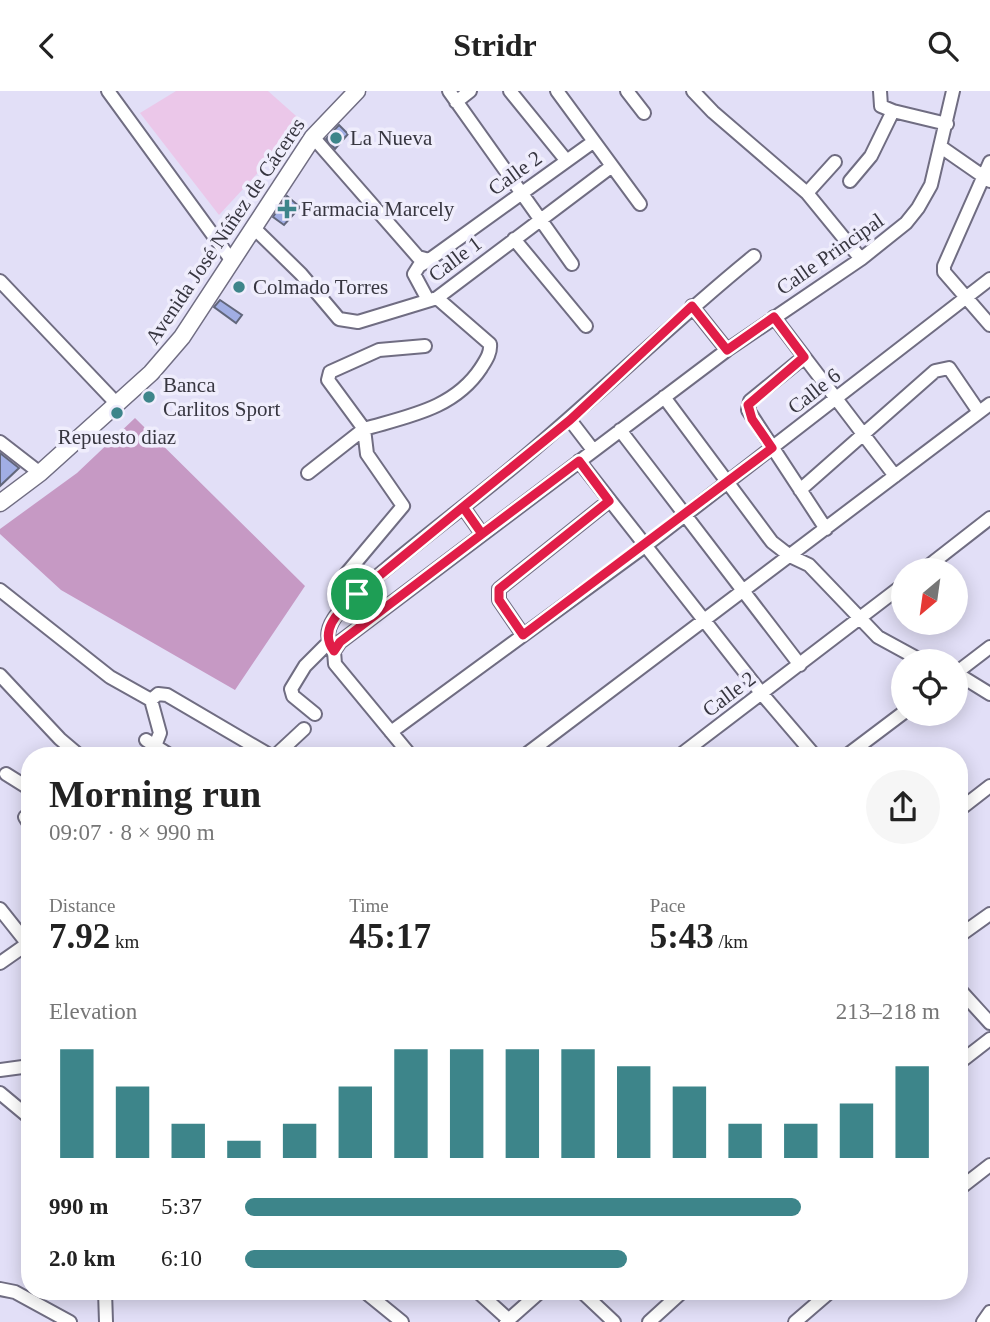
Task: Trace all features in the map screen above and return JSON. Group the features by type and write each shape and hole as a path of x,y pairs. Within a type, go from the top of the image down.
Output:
{"main road":[{"name":"Avenida José Núñez de Cáceres","path":"0,503 40,473 151,373 182,337 313,137 357,91"}],"street":[{"path":"108,91 232,261"},
{"path":"470,91 452,96 572,264"},
{"path":"510,91 566,160"},
{"path":"557,91 640,204"},
{"path":"627,91 644,113"},
{"path":"693,91 713,113 807,193 861,259"},
{"path":"880,91 881,106 947,124"},
{"name":"Calle Principal","path":"315,713 293,697 291,689 305,666 727,350 861,259 906,223 931,185 953,91"},
{"path":"850,181 871,156 893,111"},
{"path":"313,137 418,257 429,260"},
{"name":"Calle 2","path":"429,260 593,142"},
{"path":"941,147 987,179"},
{"path":"807,193 835,162"},
{"path":"990,162 987,179 944,266 944,272 990,325"},
{"name":"Calle 1","path":"253,227 340,319 358,322 432,299 612,166"},
{"path":"514,239 586,326"},
{"path":"401,747 335,664 327,633 332,622 357,594 570,420 692,306 754,256"},
{"path":"308,473 364,429 443,403 468,386 489,356 490,344 432,299 414,274 419,266 429,260"},
{"name":"Calle 6","path":"391,732 645,546 990,279"},
{"path":"0,281 118,405"},
{"path":"692,306 727,350"},
{"path":"774,317 895,476"},
{"path":"357,594 346,578 346,573 403,506 367,454 364,429 327,375 379,350 425,346"},
{"path":"804,357 748,405 752,419 826,529"},
{"path":"536,747 985,408 949,368 944,367 935,371 800,489"},
{"path":"664,397 772,542 790,556 809,565 878,637 900,649"},
{"path":"570,420 593,450"},
{"path":"620,431 800,665"},
{"path":"0,442 40,473"},
{"path":"579,461 762,694 807,747"},
{"path":"523,635 499,600 499,589 609,501"},
{"path":"463,507 482,534"},
{"path":"939,558 990,518"},
{"path":"0,590 110,677 151,700 160,733 151,743 157,747"},
{"name":"Calle 2","path":"691,747 891,594"},
{"path":"968,664 990,647"},
{"path":"0,675 69,747"},
{"path":"968,680 990,694"},
{"path":"151,700 159,694 167,695 257,747"},
{"path":"858,747 891,722"},
{"path":"283,747 304,729"},
{"path":"6,774 21,783"},
{"path":"968,803 990,786"},
{"path":"0,909 21,934"},
{"path":"968,930 990,914"},
{"path":"0,963 21,948"},
{"path":"968,999 990,1023"},
{"path":"968,1056 990,1039"},
{"path":"0,1070 21,1067"},
{"path":"0,1093 21,1110"},
{"path":"968,1182 990,1165"},
{"path":"0,1289 21,1294"},
{"path":"31,1300 70,1322"},
{"path":"105,1300 106,1322"},
{"path":"375,1300 402,1322"},
{"path":"486,1300 507,1321 531,1300"},
{"path":"590,1300 614,1322"},
{"path":"649,1322 673,1300"},
{"path":"795,1322 821,1300"},
{"path":"983,1322 990,1312"}],"shaded area":[{"path":"176,91 268,91 304,123 219,215 140,113"},
{"path":"135,418 305,586 235,690 61,590 0,534 0,529 77,473"}],"building":[{"name":"La Nueva","path":"339,125 348,134 335,149 326,139"},
{"path":"287,196 300,207 284,225 273,217"},
{"path":"220,300 242,315 236,323 214,307"},
{"path":"0,453 19,468 0,486"}],"place":[{"name":"La Nueva","path":"336,138"},
{"name":"Farmacia Marcely","path":"287,209"},
{"name":"Colmado Torres","path":"239,287"},
{"name":"Banca Carlitos Sport","path":"149,397"},
{"name":"Repuesto diaz","path":"117,413"}],"route":[{"path":"357,594 339,612 327,633 328,643 334,651 340,642 482,534 463,507 570,420 692,306 727,350 774,317 804,357 748,405 752,419 772,448 523,635 499,600 499,589 609,501 579,461 482,534 463,507 357,594"}]}
